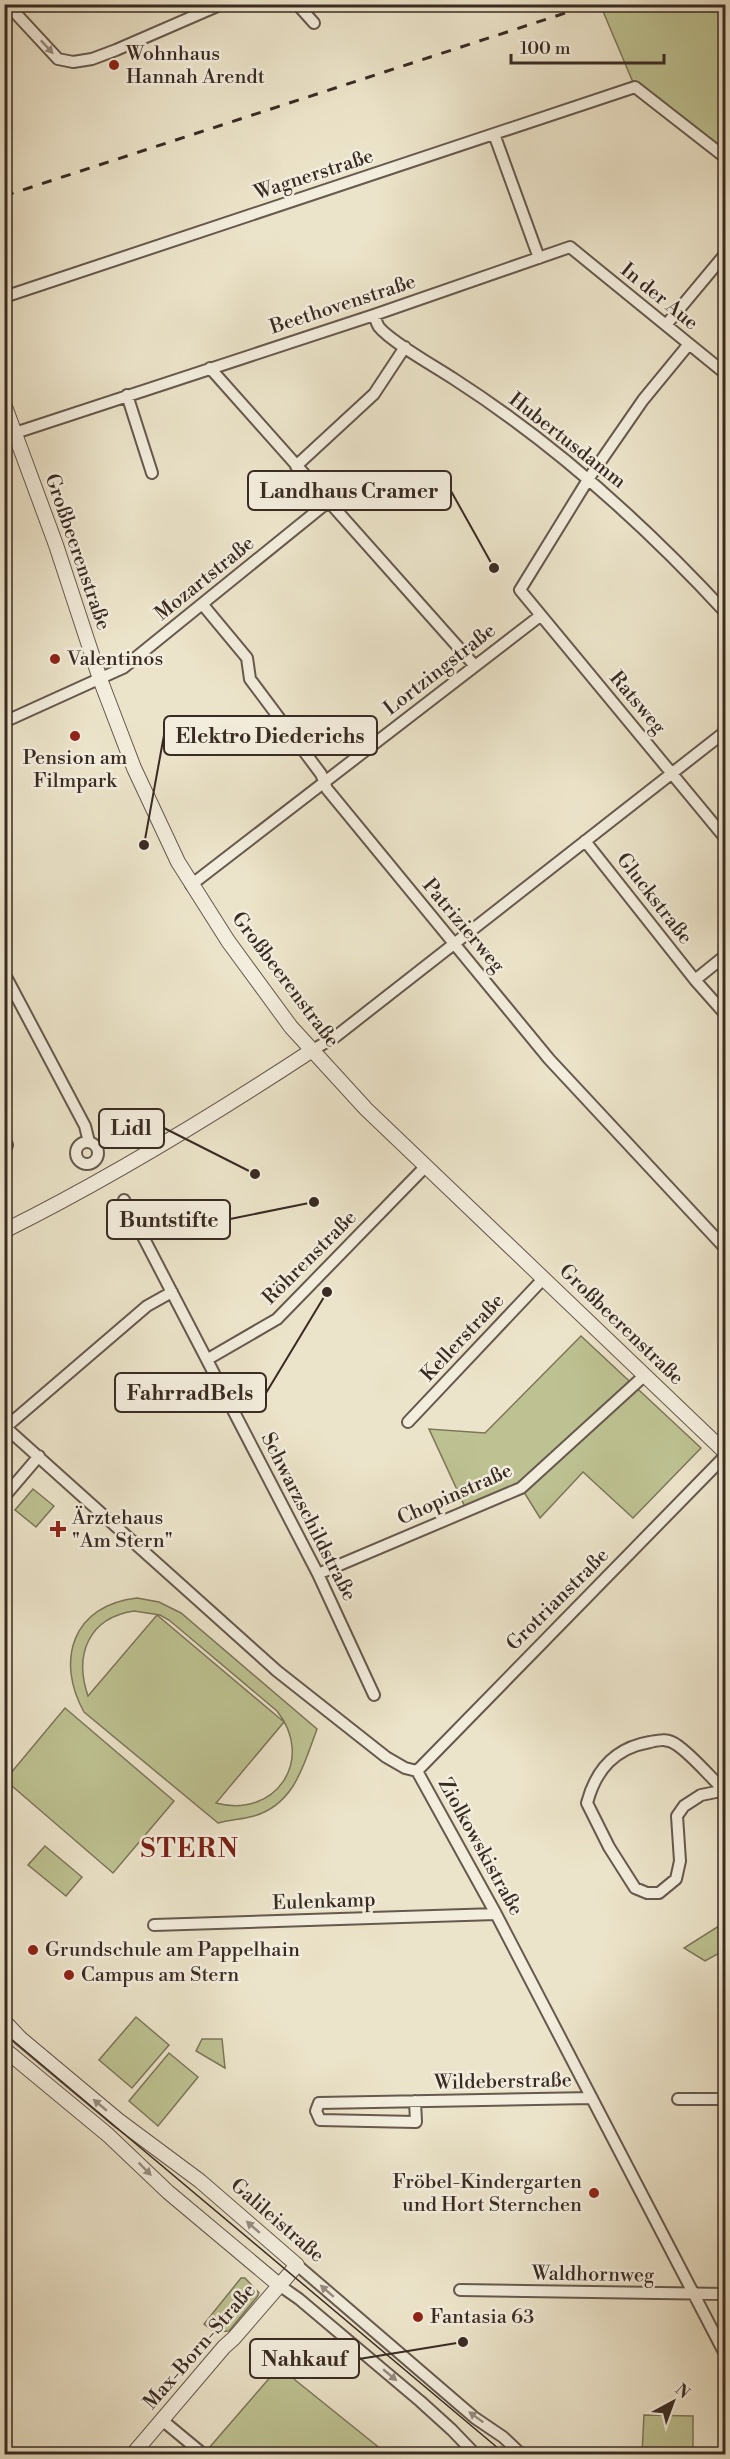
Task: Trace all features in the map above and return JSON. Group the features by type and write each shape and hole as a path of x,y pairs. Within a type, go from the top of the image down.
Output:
{"street":[{"path":"7,4 58,59 73,62 92,60 222,4"},
{"path":"297,4 314,23"},
{"name":"Wagnerstraße","path":"4,297 635,87 726,158"},
{"path":"494,134 539,258"},
{"name":"Beethovenstraße","path":"15,433 374,315 570,247"},
{"name":"In der Aue","path":"570,247 726,375"},
{"path":"666,325 726,253"},
{"name":"Hubertusdamm","path":"374,315 379,327 405,347 484,399 589,478 638,522 726,613"},
{"path":"589,478 644,400 689,344"},
{"path":"296,466 374,394 405,347"},
{"path":"210,368 475,666"},
{"path":"127,395 152,473"},
{"name":"Großbeerenstraße","path":"4,404 56,545 100,679 144,792 191,885 265,992 311,1051 366,1109 726,1454"},
{"name":"Ratsweg","path":"589,478 520,590 726,839"},
{"name":"Mozartstraße","path":"4,723 123,668 328,502"},
{"name":"Patrizierweg","path":"202,605 247,658 250,679 321,774 327,789 549,1059 726,1249"},
{"name":"Lortzingstraße","path":"191,885 540,616"},
{"path":"4,1231 110,1175 211,1116 335,1037 726,731"},
{"name":"Gluckstraße","path":"585,841 695,980 726,1015"},
{"path":"695,980 726,955"},
{"path":"4,973 85,1126 89,1142"},
{"path":"4,1137 7,1146 4,1152"},
{"name":"Röhrenstraße","path":"208,1359 277,1319 426,1166"},
{"name":"Schwarzschildstraße","path":"124,1200 318,1574 374,1695"},
{"name":"Kellerstraße","path":"408,1422 544,1278"},
{"path":"5,1427 147,1306 172,1292"},
{"name":"Chopinstraße","path":"318,1574 521,1488 645,1375"},
{"name":"Ziolkowskistraße","path":"5,1427 311,1699 386,1757 405,1768 417,1771 496,1914 726,2356"},
{"name":"Grotrianstraße","path":"417,1771 726,1454"},
{"path":"4,1497 39,1456"},
{"path":"665,1739 676,1744 725,1790 701,1794 684,1806 676,1816 680,1861 676,1879 659,1893 647,1893 635,1888 609,1847 587,1803 592,1782 619,1753 635,1744 665,1739"},
{"name":"Eulenkamp","path":"154,1925 496,1914"},
{"name":"Galileistraße","path":"4,2021 20,2038 109,2112 201,2181 475,2418 521,2454"},
{"path":"4,2049 108,2135 168,2192 420,2401 475,2454"},
{"name":"Wildeberstraße","path":"415,2102 416,2122 320,2120 316,2112 319,2103 592,2098"},
{"path":"678,2099 726,2099"},
{"name":"Max-Born-Straße","path":"133,2454 297,2265"},
{"name":"Waldhornweg","path":"460,2290 726,2294"},
{"path":"162,2420 203,2454"}],"green space":[{"path":"617,4 725,5 725,158 635,87 602,9"},
{"path":"581,1336 701,1448 633,1518 583,1472 540,1518 519,1484 465,1507 429,1429 485,1433"},
{"path":"33,1489 54,1506 36,1527 15,1510"},
{"path":"137,1598 159,1602 181,1613 317,1729 296,1781 279,1802 254,1816 218,1823 84,1712 75,1692 71,1673 71,1655 84,1623 98,1611 115,1603","holes":["134,1611 160,1615 169,1620 277,1711 283,1721 157,1615 88,1696 83,1666 88,1641 105,1621","284,1722 292,1748 290,1766 283,1781 272,1794 256,1802 237,1806 216,1803"]},
{"path":"65,1708 174,1801 113,1873 5,1780"},
{"path":"45,1846 82,1877 66,1896 28,1865"},
{"path":"725,1922 725,1950 705,1961 684,1948"},
{"path":"136,2017 169,2045 132,2088 99,2060"},
{"path":"202,2039 222,2039 225,2068 196,2051"},
{"path":"169,2053 198,2077 158,2126 129,2101"},
{"path":"241,2278 245,2278 259,2293 229,2331 215,2332 204,2324"},
{"path":"279,2367 387,2454 217,2454 209,2448"},
{"path":"644,2415 693,2416 693,2454 642,2454"}],"tram line":[{"path":"4,2033 505,2454"}],"railway":[{"path":"4,196 593,4"}],"place":[{"name":"Wohnhaus Hannah Arendt","path":"114,65"},
{"name":"Landhaus Cramer","path":"494,568"},
{"name":"Valentinos","path":"55,659"},
{"name":"Pension am Filmpark","path":"75,736"},
{"name":"Elektro Diederichs","path":"144,845"},
{"name":"Lidl","path":"255,1174"},
{"name":"Buntstifte","path":"314,1202"},
{"name":"FahrradBels","path":"327,1292"},
{"name":"Ärztehaus \"Am Stern\"","path":"58,1529"},
{"name":"Grundschule am Pappelhain","path":"33,1950"},
{"name":"Campus am Stern","path":"69,1975"},
{"name":"Fröbel-Kindergarten und Hort Sternchen","path":"594,2193"},
{"name":"Fantasia 63","path":"418,2317"},
{"name":"Nahkauf","path":"463,2342"}],"district":[{"name":"STERN","path":"190,1849"}]}
